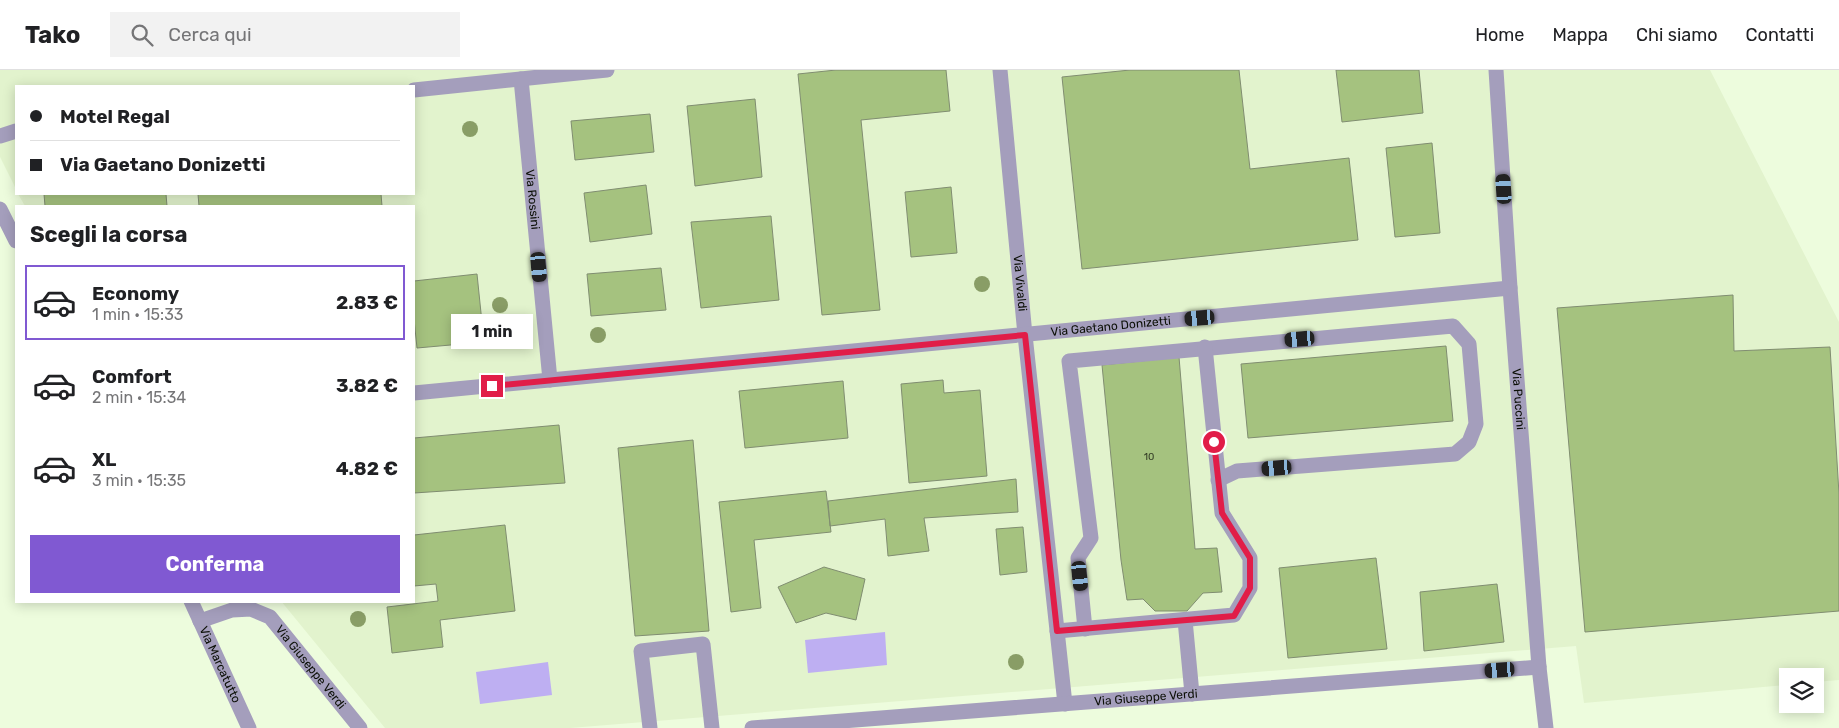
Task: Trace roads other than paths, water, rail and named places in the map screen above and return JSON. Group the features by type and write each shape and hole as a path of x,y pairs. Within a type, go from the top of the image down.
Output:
{"street":[{"path":"415,90 607,70"},
{"name":"Via Vivaldi","path":"1000,70 1025,335 1065,704"},
{"name":"Via Puccini","path":"1496,70 1510,288 1539,667 1546,728"},
{"name":"Via Rossini","path":"521,78 550,380"},
{"path":"0,136 15,132"},
{"path":"0,209 15,238"},
{"name":"Via Gaetano Donizetti","path":"415,393 1510,288"},
{"path":"1085,629 1078,558 1091,538 1069,361 1204,347 1453,326 1468,344 1476,424 1468,442 1455,454 1237,472 1218,480"},
{"path":"1057,631 1234,616 1250,588 1250,558 1222,513 1204,347"},
{"name":"Via Marcatutto","path":"191,603 249,728"},
{"name":"Via Giuseppe Verdi","path":"200,621 232,610 251,609 270,617 360,728"},
{"path":"1185,620 1192,694"},
{"path":"650,728 641,651 703,644 712,728"},
{"name":"Via Giuseppe Verdi","path":"752,728 1539,667"}]}
